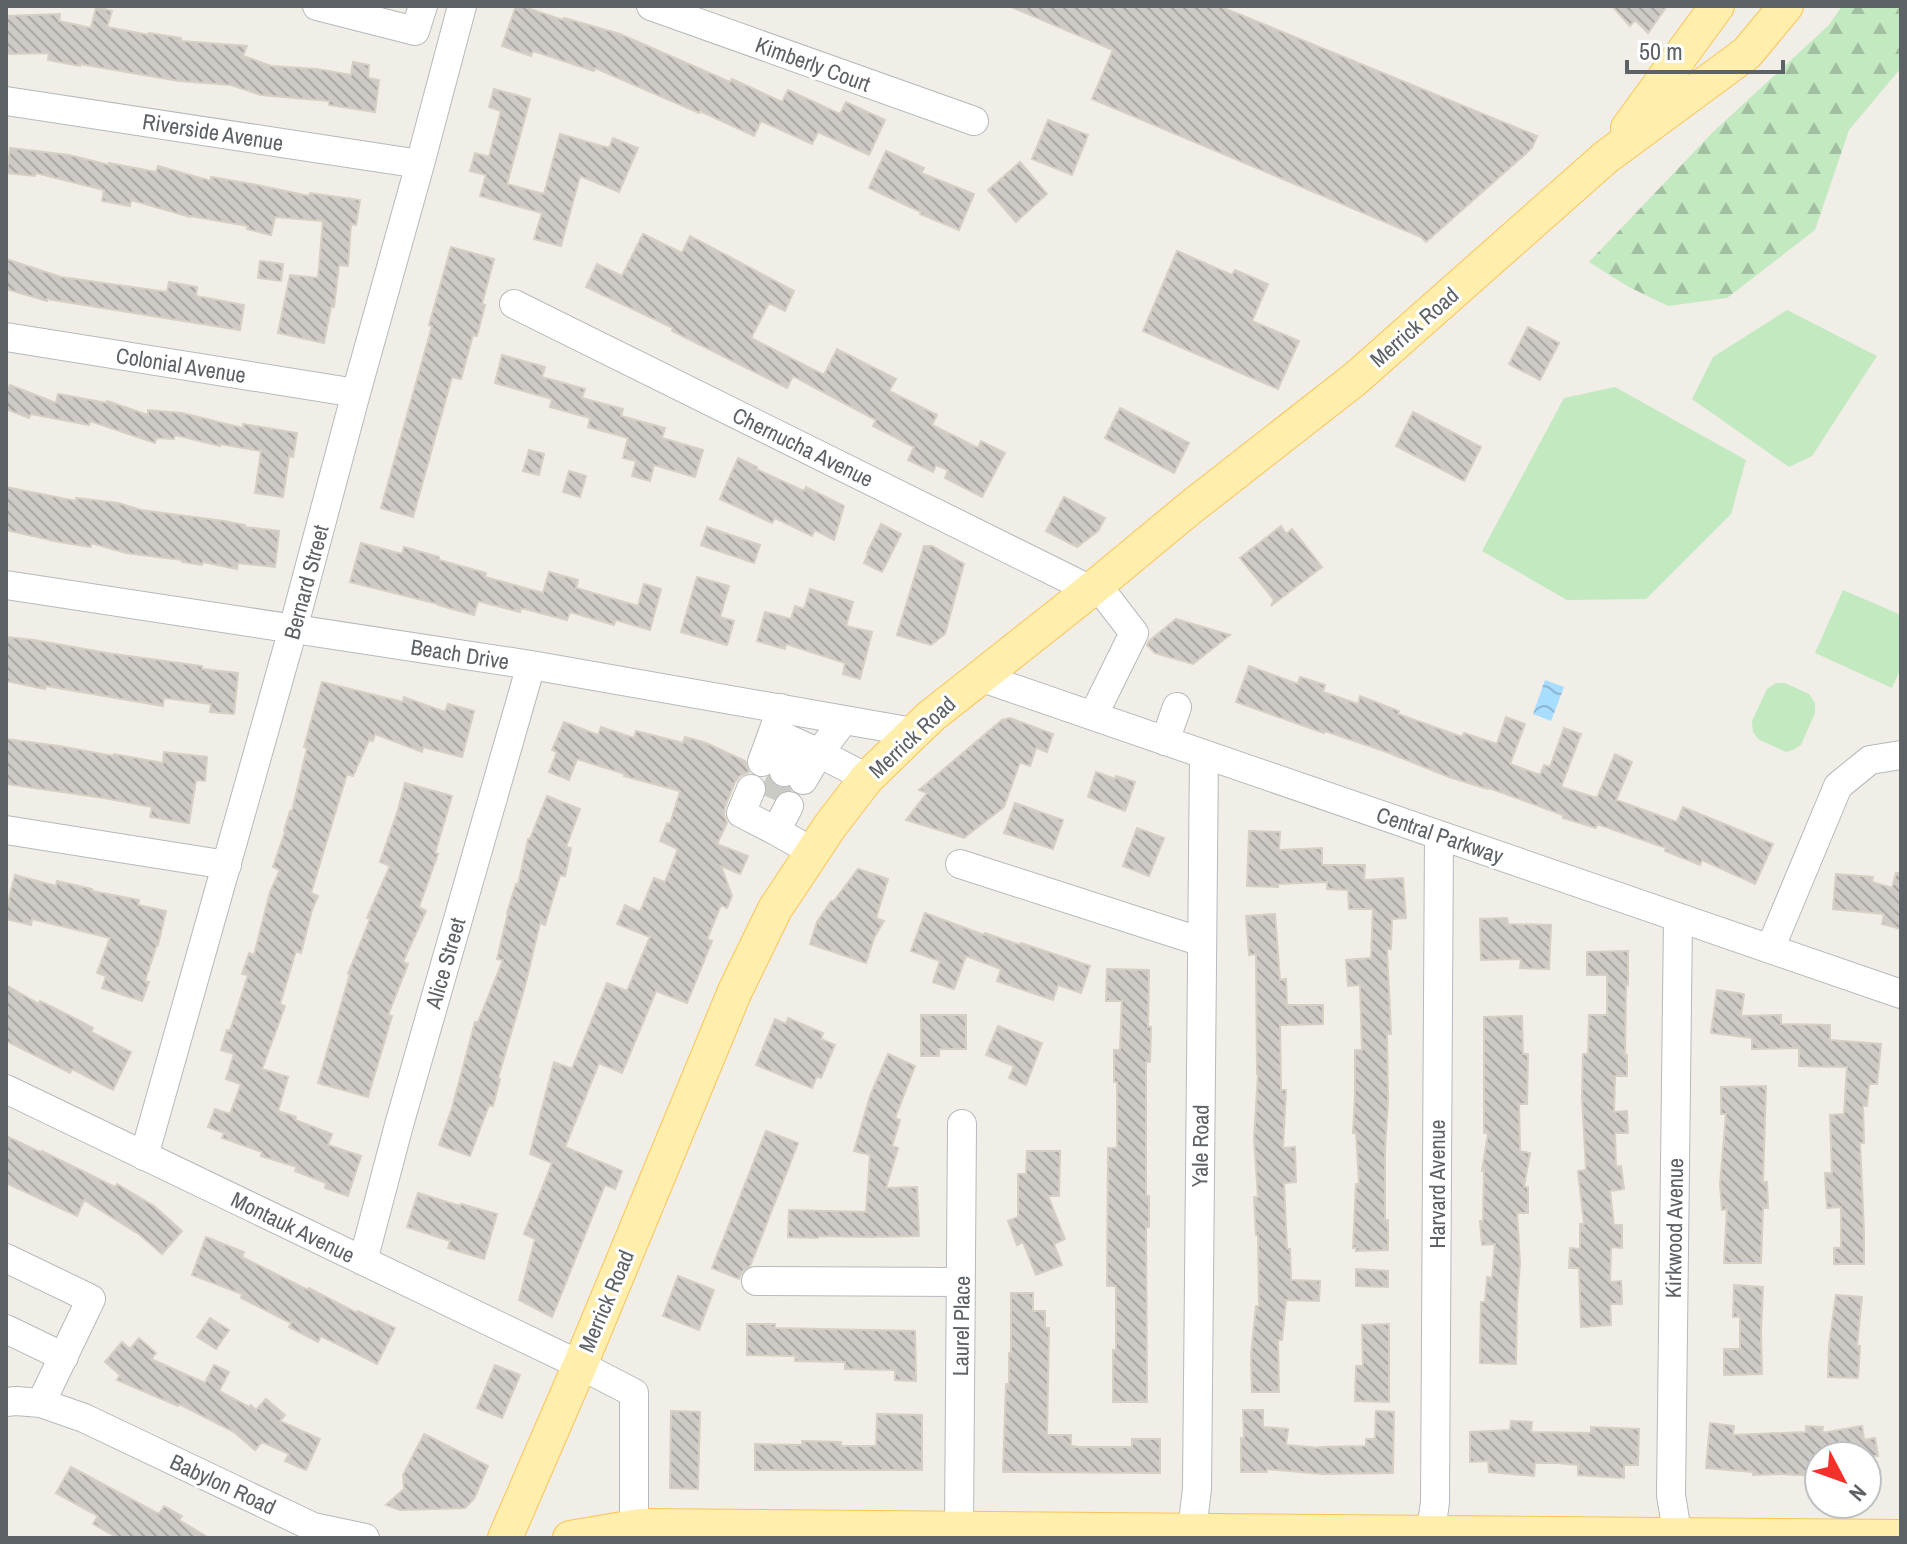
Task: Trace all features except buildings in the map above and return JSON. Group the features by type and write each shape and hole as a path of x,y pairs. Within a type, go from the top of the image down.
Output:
{"main road":[{"name":"Merrick Road","path":"1606,157 1717,6"},
{"name":"Merrick Road","path":"505,1538 735,991 775,909 830,826 867,778 913,732 980,677 1355,379 1606,157 1747,53 1786,6"},
{"path":"570,1538 634,1527 959,1528 1191,1534 1901,1537"}],"street":[{"path":"317,6 415,31 422,10 459,15"},
{"name":"Kimberly Court","path":"651,6 974,121"},
{"name":"Bernard Street","path":"144,1156 293,629 459,15"},
{"name":"Riverside Avenue","path":"6,101 420,164"},
{"name":"Chernucha Avenue","path":"514,304 1094,588"},
{"name":"Colonial Avenue","path":"6,337 356,393"},
{"name":"Beach Drive","path":"6,585 531,665 793,734 844,720 913,732"},
{"path":"1093,716 1134,633 1094,588"},
{"name":"Alice Street","path":"363,1261 531,665"},
{"name":"Central Parkway","path":"980,677 1901,994"},
{"path":"1165,741 1177,707"},
{"path":"793,734 844,720"},
{"path":"793,734 783,771 793,734"},
{"path":"793,734 867,778"},
{"name":"Yale Road","path":"1191,1534 1197,1489 1204,754"},
{"path":"1770,949 1838,786 1870,760 1901,755"},
{"path":"770,810 813,852"},
{"path":"6,830 227,865"},
{"name":"Harvard Avenue","path":"1430,1535 1435,1502 1439,835"},
{"path":"960,864 1202,942"},
{"name":"Kirkwood Avenue","path":"1678,918 1671,1495 1678,1536"},
{"name":"Montauk Avenue","path":"6,1089 634,1393 634,1527"},
{"name":"Laurel Place","path":"959,1528 962,1124"},
{"path":"6,1258 91,1299 41,1403"},
{"path":"756,1281 961,1282"},
{"path":"6,1329 64,1357"},
{"name":"Babylon Road","path":"6,1402 41,1403 84,1418 329,1535 365,1538"}],"green space":[{"path":"1842,6 1901,6 1901,68 1849,130 1815,230 1727,298 1668,306 1627,286 1589,262 1713,132 1829,25"},
{"path":"1787,310 1877,356 1812,456 1789,467 1692,399 1713,357"},
{"path":"1615,387 1746,460 1731,514 1646,599 1567,600 1482,551 1564,398"},
{"path":"1843,590 1901,615 1901,668 1892,688 1815,653"},
{"path":"1776,683 1785,683 1809,694 1815,703 1815,713 1801,745 1786,752 1758,739 1753,732 1752,721 1767,689"}],"water":[{"path":"1545,680 1564,687 1551,721 1533,714"}],"tunnel":[{"path":"772,799 784,772"}]}
